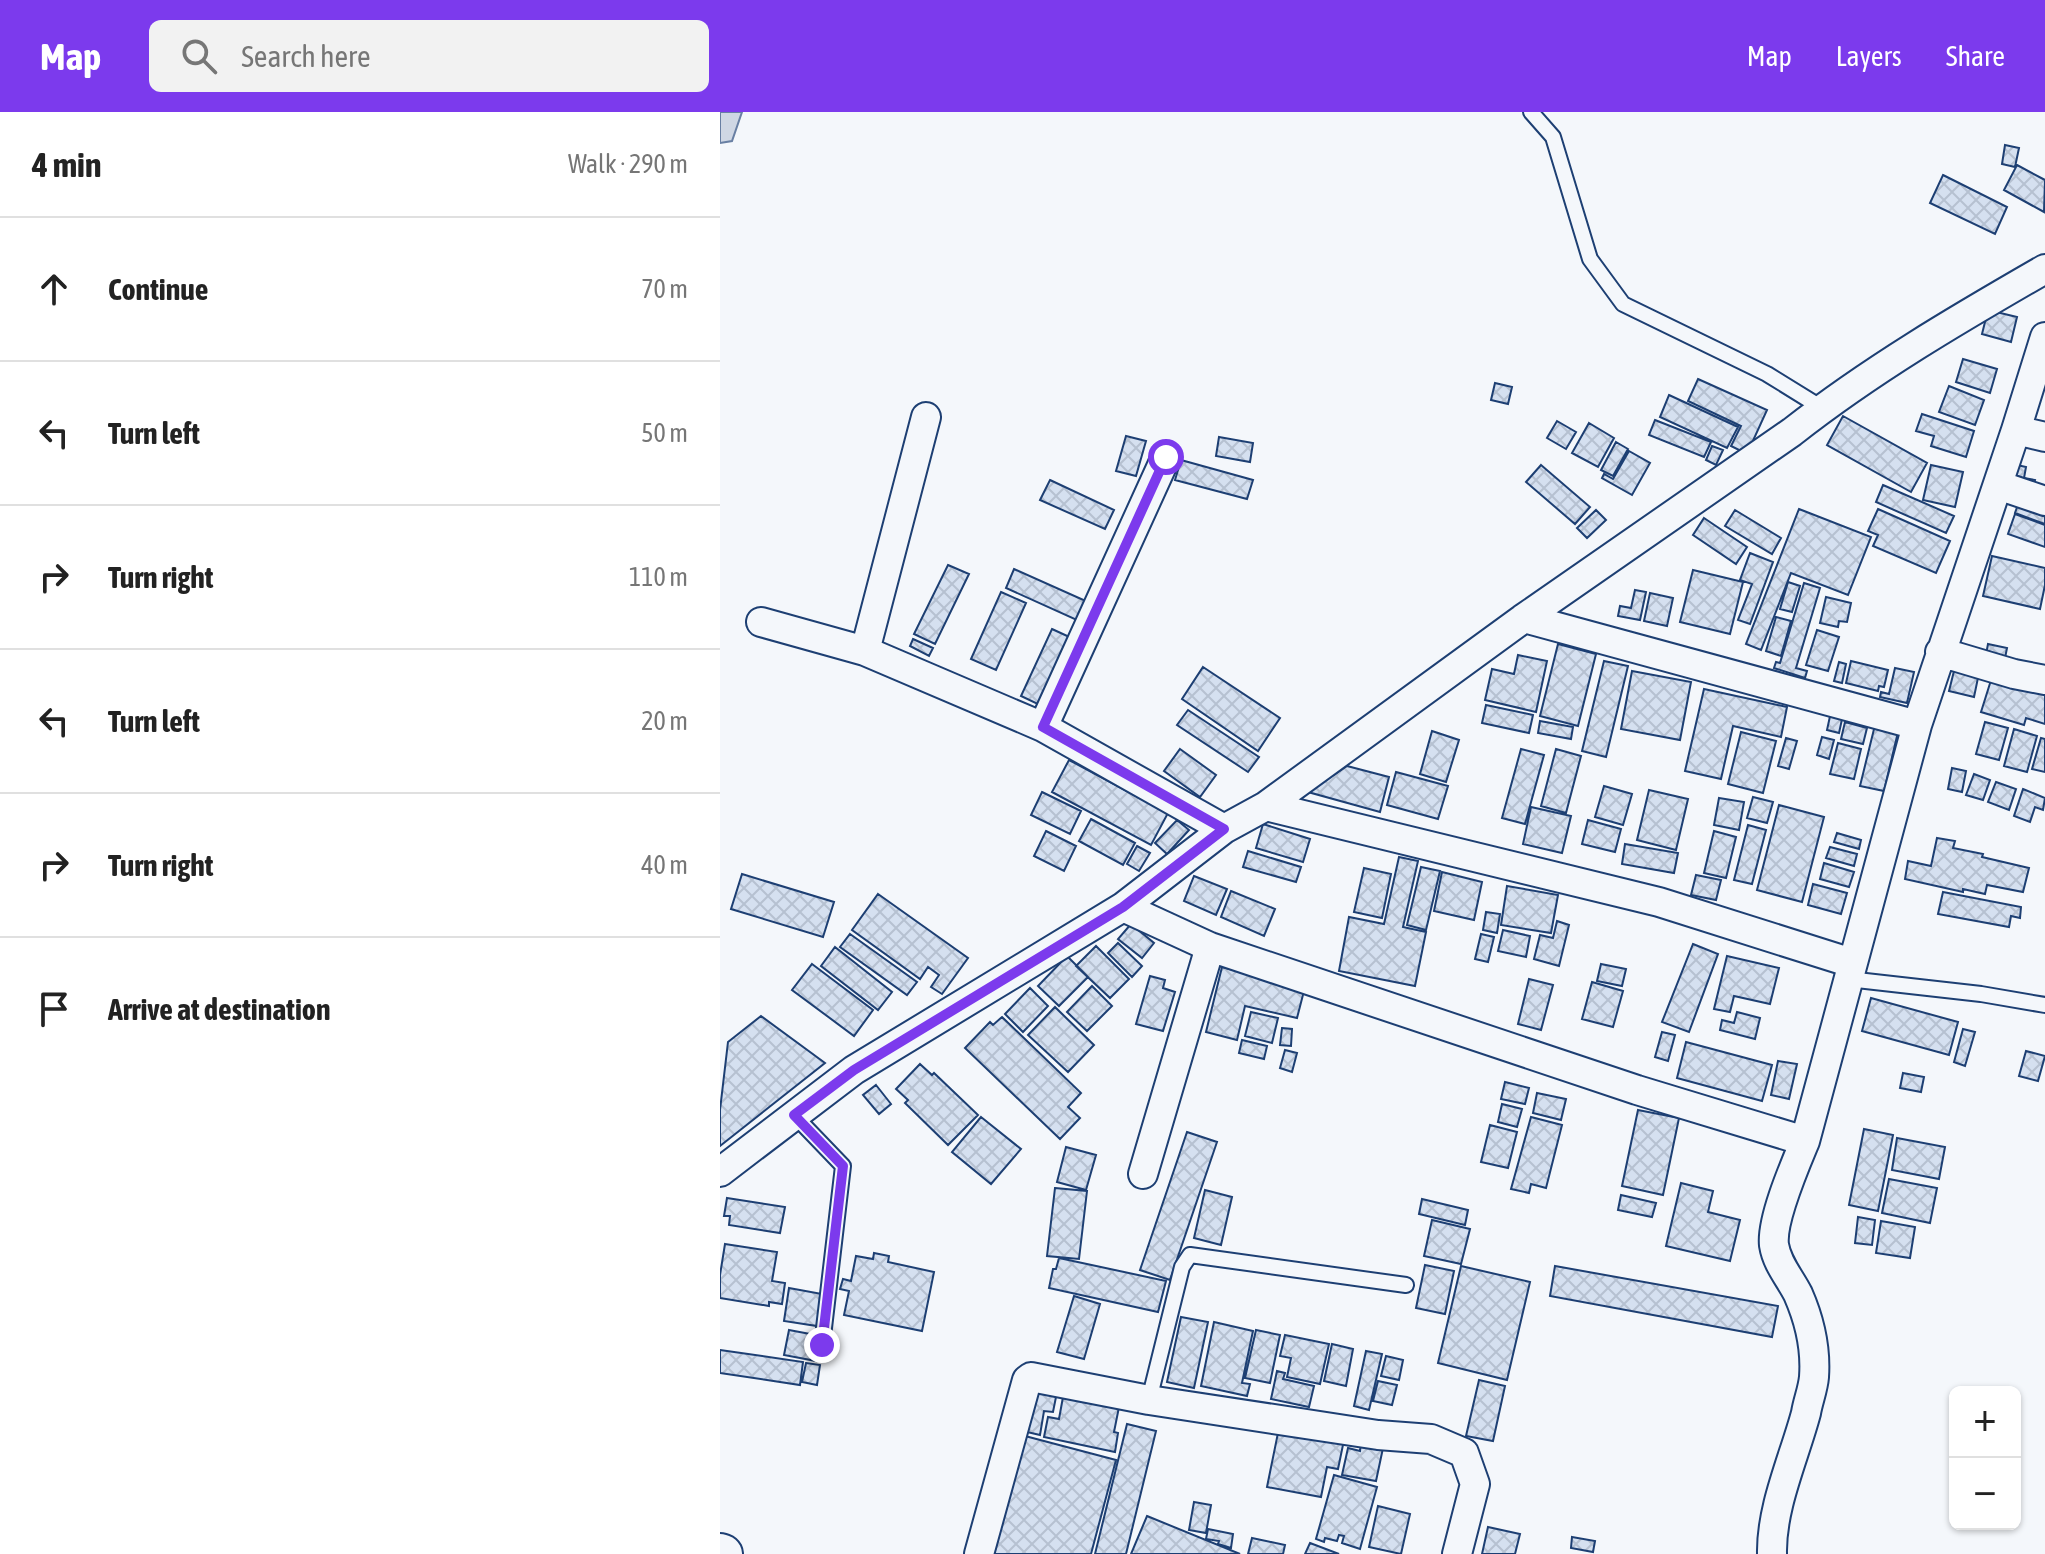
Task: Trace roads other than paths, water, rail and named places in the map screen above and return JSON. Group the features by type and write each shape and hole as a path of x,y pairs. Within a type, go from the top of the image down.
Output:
{"street":[{"path":"720,1172 854,1070 1123,907 1224,829 1266,806 1524,618 1822,408 1928,337 2045,269"},
{"path":"1772,1554 1776,1511 1797,1447 1814,1379 1812,1338 1798,1294 1781,1266 1774,1246 1775,1229 1805,1141 1917,725 2045,337"},
{"path":"865,651 926,417"},
{"path":"2016,430 2045,437"},
{"path":"1043,727 1166,457"},
{"path":"1998,485 2045,501"},
{"path":"1524,618 1917,725"},
{"path":"761,622 865,651 1043,727 1224,829"},
{"path":"1940,652 2045,680"},
{"path":"1266,806 1659,902 1850,971"},
{"path":"1123,907 1210,947 1637,1090 1805,1141"},
{"path":"1143,1174 1210,947"},
{"path":"979,1554 1027,1380 1031,1377 1149,1400 1378,1435 1431,1439 1464,1453 1475,1484 1457,1554"}],"lane":[{"path":"1531,112 1553,137 1590,259 1623,304 1767,374 1822,408"},
{"path":"1850,971 2045,1005"},
{"path":"794,1115 843,1166 822,1345"},
{"path":"1149,1400 1182,1267 1190,1255 1406,1285"}]}
